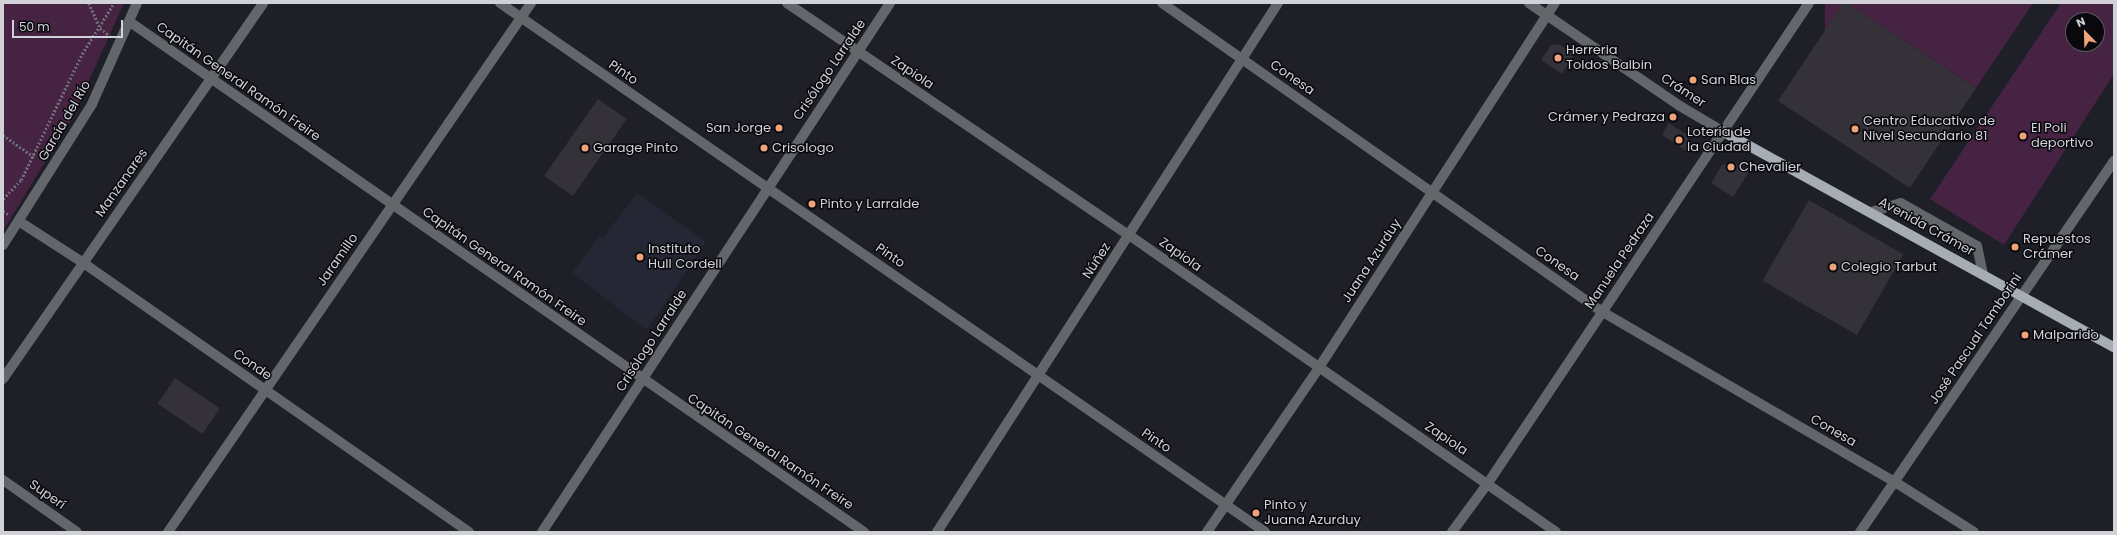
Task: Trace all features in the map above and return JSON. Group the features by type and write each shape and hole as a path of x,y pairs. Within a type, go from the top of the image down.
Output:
{"main road":[{"name":"Avenida Crámer","path":"1724,132 2021,294 2114,347"}],"street":[{"name":"García del Río","path":"3,245 20,222 92,104 130,22 137,3"},
{"name":"Manzanares","path":"3,379 82,262 211,80 263,3"},
{"name":"Pinto","path":"500,3 766,189 818,221 1038,376 1265,532"},
{"name":"Jaramillo","path":"168,532 264,389 531,3"},
{"name":"Zapiola","path":"786,3 1129,235 1318,369 1488,483 1556,532"},
{"name":"Crisólogo Larralde","path":"542,532 766,189 890,3"},
{"name":"Conesa","path":"1162,3 1601,311 1895,482 1974,532"},
{"name":"Núñez","path":"937,532 1278,3"},
{"name":"Crámer","path":"1529,3 1680,106 1724,132"},
{"name":"Juana Azurduy","path":"1207,532 1318,369 1555,3"},
{"name":"Manuela Pedraza","path":"1452,532 1488,483 1601,311 1724,132 1809,3"},
{"name":"Capitán General Ramón Freire","path":"130,22 642,380 864,532"},
{"name":"José Pascual Tamborini","path":"1860,532 2021,294 2114,161"},
{"path":"1871,212 1901,203 1977,246 1984,274"},
{"name":"Conde","path":"20,222 82,262 468,532"},
{"name":"Superí","path":"3,480 77,532"}],"path":[{"path":"89,3 100,28 121,41"},
{"path":"3,199 21,180 82,54 100,28 114,3"},
{"path":"3,135 33,156"}],"shaded area":[{"path":"3,3 124,3 73,116 3,231"},
{"path":"1825,3 1843,3 1843,110 1825,110"},
{"path":"1847,3 2033,3 1976,88"},
{"name":"El Poli deportivo","path":"2061,3 2114,3 2114,74 2004,245 1930,199"},
{"name":"Instituto Hull Cordell","path":"637,193 706,242 647,330 572,273 599,236 603,238"}],"building":[{"path":"1843,3 1847,3 1976,88 1910,188 1778,101"},
{"name":"Herreria Toldos Balbin","path":"1559,44 1574,55 1562,74 1541,60 1551,45"},
{"name":"Garage Pinto","path":"598,99 627,119 573,196 544,176"},
{"name":"Lotería de la Ciudad","path":"1669,123 1687,135 1691,154 1662,135"},
{"path":"1733,162 1749,172 1733,197 1711,183 1722,165"},
{"name":"Colegio Tarbut","path":"1809,200 1903,254 1857,335 1762,281"},
{"path":"175,378 220,408 202,434 158,404"}],"place":[{"name":"Herreria Toldos Balbin","path":"1558,58"},
{"name":"San Blas","path":"1693,80"},
{"name":"Crámer y Pedraza","path":"1673,117"},
{"name":"San Jorge","path":"779,128"},
{"name":"Centro Educativo de Nivel Secundario 81","path":"1855,129"},
{"name":"El Poli deportivo","path":"2023,136"},
{"name":"Lotería de la Ciudad","path":"1679,140"},
{"name":"Garage Pinto","path":"585,148"},
{"name":"Crisologo","path":"764,148"},
{"name":"Chevalier","path":"1731,167"},
{"name":"Pinto y Larralde","path":"812,204"},
{"name":"Repuestos Crámer","path":"2015,247"},
{"name":"Instituto Hull Cordell","path":"640,257"},
{"name":"Colegio Tarbut","path":"1833,267"},
{"name":"Malparido","path":"2025,335"},
{"name":"Pinto y Juana Azurduy","path":"1256,513"}]}
